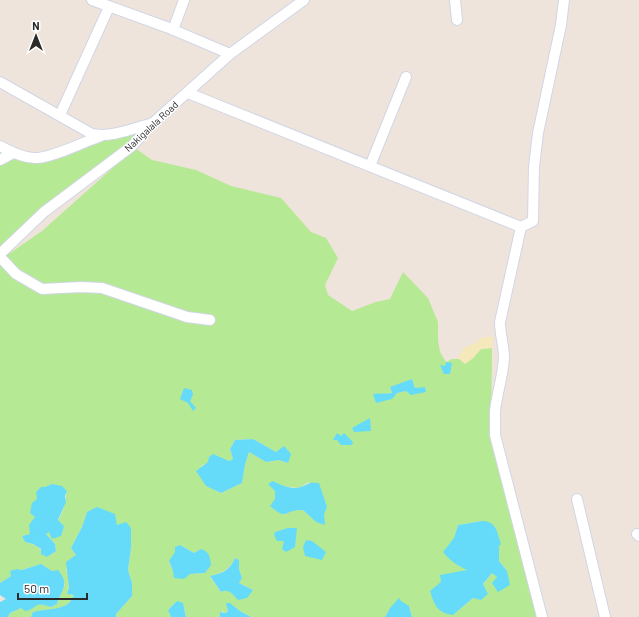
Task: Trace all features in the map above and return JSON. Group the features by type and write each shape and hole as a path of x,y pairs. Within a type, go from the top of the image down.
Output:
{"street":[{"path":"92,0 174,30 230,54"},
{"path":"174,30 184,0"},
{"name":"Nakigalala Road","path":"0,255 44,212 132,146 153,123 230,54 304,0"},
{"path":"455,0 457,20"},
{"path":"188,92 521,227 533,221 534,167 538,133 561,25 564,0"},
{"path":"60,115 109,7"},
{"path":"370,166 406,77"},
{"path":"0,82 92,134 101,136"},
{"path":"0,146 13,153 31,158 42,158 101,136 111,135 153,123"},
{"path":"0,160 13,153"},
{"path":"521,227 500,322 504,359 496,409 495,435 542,617"},
{"path":"0,255 16,274 42,289 81,286 102,288 187,317 210,320"},
{"path":"577,499 605,617"}],"green space":[{"path":"137,132 139,133 82,187 0,256 0,141 18,152 65,157 107,138"},
{"path":"135,148 152,160 196,170 231,186 281,198 311,232 326,238 338,258 325,285 328,295 352,311 376,302 390,299 403,272 428,298 438,322 440,352 446,362 452,359 472,359 481,349 492,348 491,443 540,617 412,617 409,606 390,608 385,617 251,617 230,603 227,604 228,611 226,613 222,611 219,617 186,617 185,610 177,601 168,610 171,617 116,617 116,614 132,596 132,583 128,570 131,548 116,521 87,512 82,527 71,548 76,555 66,570 69,582 67,594 74,595 69,603 57,608 33,612 31,617 8,617 10,613 21,608 30,610 40,604 51,607 57,604 65,584 52,571 41,564 22,570 17,569 11,576 0,583 0,260 42,231","holes":["412,380 415,388 397,393 391,399 381,393 392,393 390,388","253,439 276,452 288,463 279,460 266,462 249,452 242,483 221,493 215,490 201,466 210,462 226,462 233,459 230,449 235,440","309,482 316,522 303,510 294,509 284,515 275,499 275,491 282,486 299,488","52,484 67,491 66,502 60,516 53,528 46,534 55,544 56,551 47,557 38,547 25,542 22,536 30,534 35,520 38,498 41,491","482,521 499,546 499,561 507,571 497,577 492,573 473,598 453,615 441,582 468,570 454,538 458,525","180,545 194,553 201,549 205,573 190,574 173,571 169,562","235,558 239,560 239,569 242,578 239,583 253,590 232,590 221,592 210,577 230,566"]}],"sand":[{"path":"493,336 492,348 481,349 465,364 457,359 465,347 474,344 481,338"}],"water":[{"path":"446,362 452,363 450,374 444,374 440,365 445,366"},
{"path":"412,379 415,388 425,387 426,392 411,395 406,391 397,393 392,399 376,403 373,394 392,393 390,387"},
{"path":"184,388 192,390 193,395 190,401 196,408 193,411 188,403 180,399"},
{"path":"370,418 371,431 354,432 352,428"},
{"path":"337,433 341,436 344,433 353,442 352,445 341,445 337,440 333,440"},
{"path":"253,439 276,452 284,446 291,454 288,463 279,460 266,462 249,452 242,483 221,493 206,486 196,471 208,462 209,457 213,454 229,461 233,459 230,449 235,440"},
{"path":"273,481 294,488 311,483 319,483 327,507 324,514 325,525 316,522 303,510 292,511 284,514 276,511 270,506 275,499 275,491 268,484"},
{"path":"52,484 62,486 67,491 65,496 66,502 58,520 64,526 61,536 52,539 49,532 46,534 55,544 56,551 47,557 41,554 41,549 33,544 25,542 22,536 30,534 29,525 35,517 30,513 32,503 37,499 36,492 41,487"},
{"path":"97,507 115,514 117,525 126,522 131,528 131,548 128,570 132,583 132,596 116,614 116,617 31,617 33,612 61,607 69,603 72,599 74,595 67,594 69,587 66,562 76,555 71,548 82,527 87,512"},
{"path":"482,521 491,523 496,528 501,544 499,546 499,561 507,571 510,585 498,592 492,583 497,577 492,573 483,584 488,594 481,600 473,598 453,615 448,614 437,607 430,591 441,582 440,575 467,570 448,558 443,552 454,538 458,525"},
{"path":"288,528 297,528 295,547 286,552 282,549 284,541 277,541 274,535 275,532"},
{"path":"306,540 312,541 326,552 322,560 305,556 303,547"},
{"path":"180,545 194,553 201,549 207,553 210,557 211,565 205,573 190,574 184,579 174,578 169,561 175,552 175,547"},
{"path":"235,558 239,560 239,569 242,578 239,583 253,590 247,598 238,600 229,591 221,592 210,576 219,574 228,569"},
{"path":"41,564 52,571 58,570 64,579 64,587 57,604 51,607 41,604 25,611 21,608 10,613 8,617 0,617 0,602 6,599 0,595 0,583 11,576 10,571 17,569 22,570"},
{"path":"399,598 409,606 412,617 385,617 390,608"},
{"path":"177,601 183,603 186,617 171,617 168,610"},
{"path":"226,603 230,603 251,617 219,617 220,612 226,613 228,611"}]}
